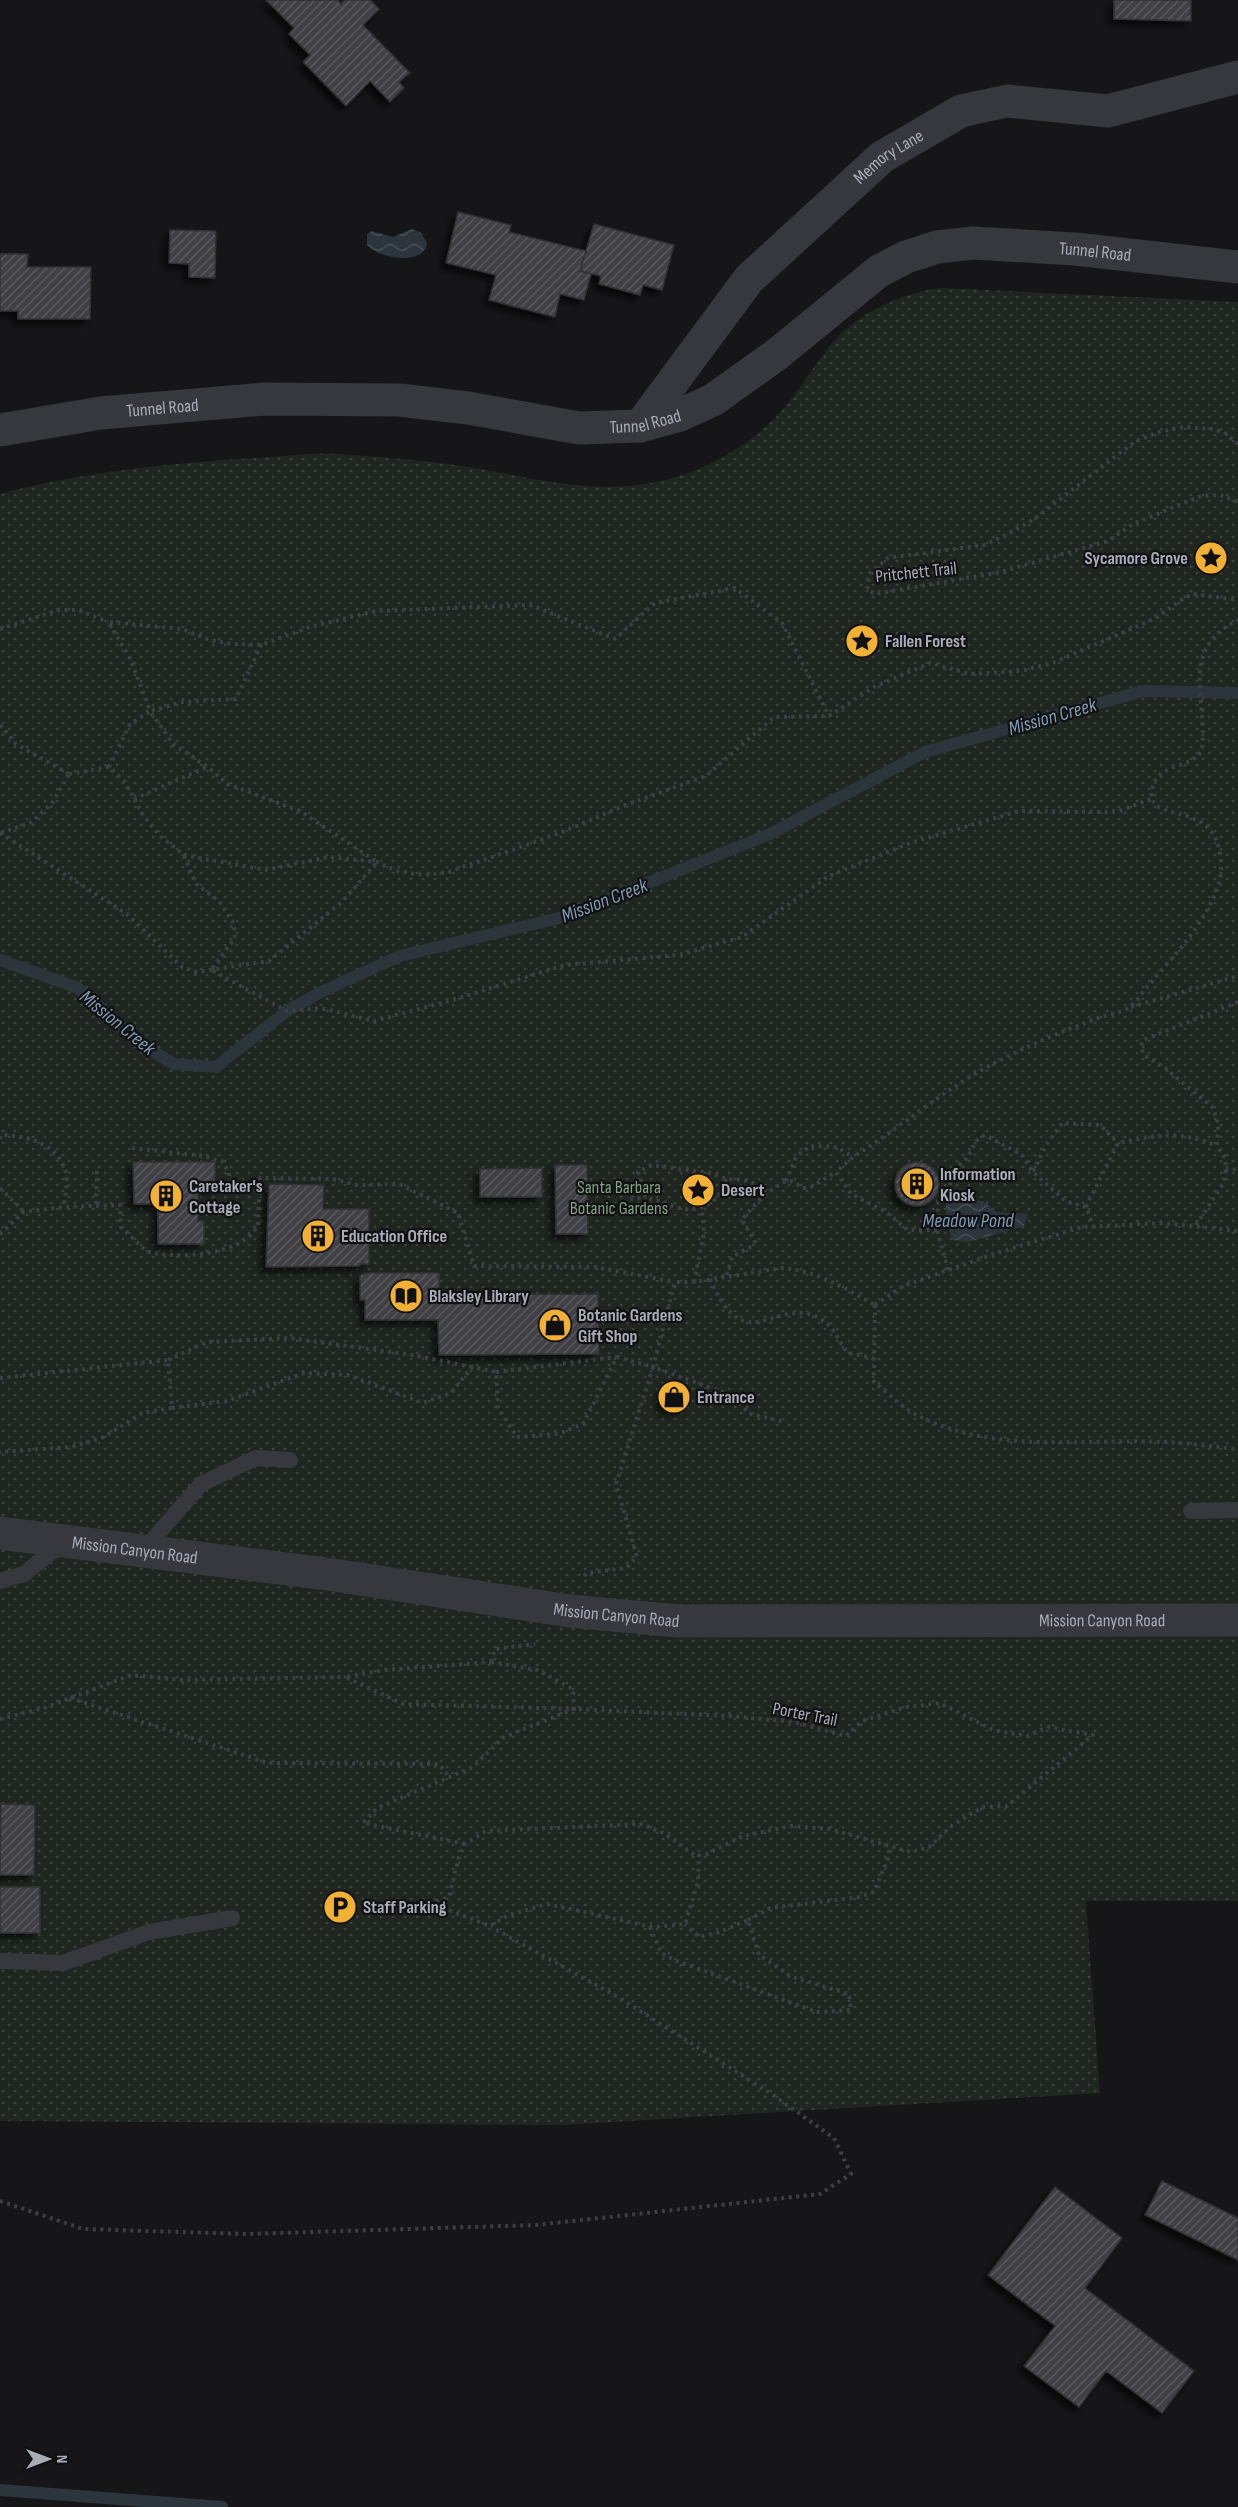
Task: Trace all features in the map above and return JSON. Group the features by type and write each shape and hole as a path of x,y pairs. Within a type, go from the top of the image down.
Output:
{"street":[{"name":"Memory Lane","path":"640,426 749,279 882,157 961,111 1007,101 1108,111 1238,77"},
{"name":"Tunnel Road","path":"0,430 101,413 265,399 399,400 468,408 579,428 640,426 680,415 713,400 776,354 879,271 906,257 938,247 973,243 1076,249 1238,267"},
{"name":"Mission Canyon Road","path":"0,1533 327,1574 570,1611 678,1621 1238,1620"}],"lane":[{"path":"143,1551 201,1484 256,1458 290,1460"},
{"path":"1191,1511 1238,1510"},
{"path":"0,1581 24,1574 65,1542"},
{"path":"0,1961 63,1963 149,1932 232,1917"}],"path":[{"name":"Pritchett Trail","path":"1238,444 1224,432 1212,429 1184,427 1150,435 1134,442 1037,516 1010,533 984,545 888,558 870,573 867,589 875,594 1001,572 1108,541 1133,524 1201,496 1220,495 1238,502"},
{"path":"0,629 59,610 78,610 108,622 182,629 221,642 261,645 310,627 376,611 530,605 615,639 654,603 735,588 782,624 829,716"},
{"path":"108,622 130,658 150,711 173,744 208,767 227,784 300,811 377,862 397,872 423,875 449,872 560,833 623,806 706,776 774,717 829,716 874,687 930,663 970,674 1021,671 1055,662 1156,618 1184,598 1194,594 1238,600"},
{"path":"1131,1007 1198,926 1220,878 1221,861 1213,831 1205,823 1182,813 1164,811 1151,799 1157,777 1198,757 1202,750 1203,728 1199,671 1201,655 1218,632 1238,620"},
{"path":"109,767 130,724 150,711 183,702 236,699 261,645"},
{"path":"0,725 16,744 69,774 109,767"},
{"path":"109,767 125,782 159,836 184,855 265,870 329,857 377,862"},
{"path":"134,799 208,767"},
{"path":"0,833 32,822 52,802 69,774"},
{"path":"211,970 287,1011 321,1008 374,1022 565,965 679,955 742,937 829,876 910,843 1019,811 1106,812 1122,810 1151,799"},
{"path":"0,833 127,915 182,967 196,972 269,961 342,902 377,862"},
{"path":"184,855 196,884 219,901 234,924 235,938 211,970"},
{"path":"727,1275 732,1257 752,1246 754,1241 742,1220 756,1201 786,1181 809,1188 1002,1059 1092,1020 1238,976"},
{"path":"1217,1146 1218,1123 1214,1108 1165,1068 1144,1055 1141,1047 1143,1040 1221,1006 1238,1002"},
{"path":"1032,1171 1048,1142 1062,1123 1100,1125 1118,1143"},
{"path":"1118,1143 1167,1134 1201,1140 1217,1146 1225,1158 1226,1170 1223,1184 1196,1225"},
{"path":"0,1139 1,1135 25,1136 56,1151 66,1174 64,1206"},
{"path":"948,1270 937,1230 938,1202 950,1187 956,1168 968,1157 980,1137 991,1136 1022,1155 1032,1171 1065,1201 1086,1206"},
{"path":"1094,1227 1086,1206 1118,1143"},
{"path":"786,1181 793,1162 810,1146 837,1147 853,1157"},
{"path":"132,1148 203,1156 222,1161 228,1173 228,1191 259,1191"},
{"path":"646,1197 638,1172 651,1165 677,1171 710,1173 726,1179 744,1180 763,1187 767,1193"},
{"path":"96,1204 97,1169"},
{"path":"1226,1170 1238,1169"},
{"path":"836,1172 851,1194 886,1212 908,1230 937,1230"},
{"path":"0,1234 24,1212 64,1206 96,1204 120,1206 121,1227 146,1251 214,1253 230,1248 255,1232 258,1225 260,1178 333,1179 356,1185 399,1184 458,1213 474,1266 595,1267 675,1281 694,1281 782,1268 808,1271 824,1276 875,1305"},
{"path":"630,1199 646,1197 679,1209 702,1209 717,1199 726,1179"},
{"path":"0,1188 24,1212"},
{"path":"694,1281 704,1233 702,1209"},
{"path":"875,1305 903,1286 1082,1227 1163,1223 1238,1231"},
{"path":"710,1279 722,1304 739,1319 756,1324 779,1317 808,1315 828,1324 848,1353 873,1358"},
{"path":"578,1583 587,1572 626,1568 637,1557 616,1484 653,1367 675,1281"},
{"path":"875,1305 874,1382 915,1415 946,1427 986,1437 1042,1443 1164,1442 1238,1449"},
{"path":"0,1378 168,1360 207,1342 289,1338 413,1355 496,1372 617,1357 653,1367 734,1396 748,1413 784,1422"},
{"path":"496,1372 498,1408 516,1437 558,1434 583,1424 617,1357"},
{"path":"168,1360 172,1408"},
{"path":"0,1452 72,1447 104,1437 142,1413 227,1401 304,1373 348,1375 423,1403 451,1393 472,1368"},
{"path":"491,1662 495,1648 539,1644"},
{"path":"0,1719 44,1708 131,1675 182,1680 345,1677 386,1670 491,1662 537,1670 573,1689 574,1709"},
{"path":"345,1677 403,1704 574,1709"},
{"path":"70,1698 268,1763 439,1764 450,1778"},
{"name":"Porter Trail","path":"574,1709 730,1716 794,1722 846,1736 861,1721 906,1707 940,1702 993,1730 1027,1736 1048,1727 1093,1735 1007,1806 982,1807 950,1827 929,1847 911,1852 889,1846"},
{"path":"465,1844 363,1823 377,1808 473,1767 504,1737 574,1709"},
{"path":"0,2201 83,2229 247,2234 513,2226 820,2194 851,2174 834,2138 770,2093 618,1997 490,1926 430,1903 449,1897 459,1857 465,1844 486,1831 641,1824 664,1833 696,1856 707,1854 743,1836 791,1826 830,1829 889,1846 889,1856 874,1892 859,1897 770,1908 717,1933 699,1937 685,1924 650,1926 547,1904 509,1915 490,1926"},
{"path":"685,1924 698,1882 699,1855"},
{"path":"650,1926 662,1953 674,1960 817,2012 851,2010 849,1994 792,1977 759,1955 748,1920"}],"green space":[{"name":"Santa Barbara Botanic Gardens","path":"942,288 1238,302 1238,1901 1086,1901 1100,2093 562,2125 0,2121 0,494 95,474 299,454 355,455 432,462 591,486 617,487 669,479 712,463 739,447 764,428 793,397 835,340 855,322 903,297"}],"water":[{"path":"412,229 421,233 427,243 424,251 410,258 381,254 367,245 367,234 372,231 393,237"},
{"name":"Meadow Pond","path":"959,1198 983,1201 996,1212 1028,1214 1024,1226 968,1242 953,1240 946,1223 946,1203"}],"building":[{"path":"266,0 338,0 341,4 345,0 370,0 379,9 363,25 410,73 399,82 404,88 390,102 370,81 346,106 303,62 310,55 289,34 294,28"},
{"path":"1114,0 1191,0 1191,21 1114,19"},
{"path":"458,212 511,225 509,232 586,251 580,271 591,274 584,300 560,294 555,317 489,300 496,275 446,263"},
{"path":"594,224 674,245 662,290 643,285 640,295 599,284 601,276 580,271"},
{"path":"170,230 216,231 215,278 189,277 189,264 169,263"},
{"path":"0,254 28,254 27,267 91,267 90,319 18,319 18,311 0,311"},
{"name":"Caretaker's Cottage","path":"133,1162 215,1162 215,1188 198,1189 198,1221 204,1221 204,1244 158,1244 158,1204 134,1204"},
{"name":"Information Kiosk","path":"917,1162 932,1169 939,1184 932,1199 917,1206 902,1199 895,1184 902,1169"},
{"path":"555,1165 587,1165 588,1234 556,1234"},
{"path":"542,1168 542,1197 480,1197 480,1169"},
{"name":"Education Office","path":"269,1184 324,1185 323,1209 369,1209 369,1264 266,1267"},
{"path":"439,1273 439,1295 598,1294 599,1354 439,1355 438,1320 365,1320 365,1300 360,1300 360,1275"},
{"name":"Entrance","path":"674,1383 686,1389 686,1405 673,1411 662,1405 662,1389"},
{"path":"1,1804 35,1805 34,1875 0,1875"},
{"path":"0,1887 40,1887 40,1933 0,1933"},
{"path":"1162,2181 1238,2218 1238,2260 1145,2215"},
{"path":"1055,2187 1122,2238 1085,2288 1194,2371 1162,2413 1106,2371 1079,2407 1024,2366 1055,2326 988,2275"}],"waterway":[{"name":"Mission Creek","path":"0,960 78,988 136,1041 174,1064 216,1067 287,1011 321,992 400,956 563,917 770,834 925,752 1143,691 1238,693"},
{"path":"0,2490 222,2507"}],"place":[{"name":"Sycamore Grove","path":"1211,558"},
{"name":"Fallen Forest","path":"862,641"},
{"name":"Information Kiosk","path":"917,1184"},
{"name":"Desert","path":"698,1190"},
{"name":"Caretaker's Cottage","path":"166,1196"},
{"name":"Education Office","path":"318,1236"},
{"name":"Blaksley Library","path":"406,1296"},
{"name":"Botanic Gardens Gift Shop","path":"555,1325"},
{"name":"Entrance","path":"674,1397"},
{"name":"Staff Parking","path":"340,1907"}]}
